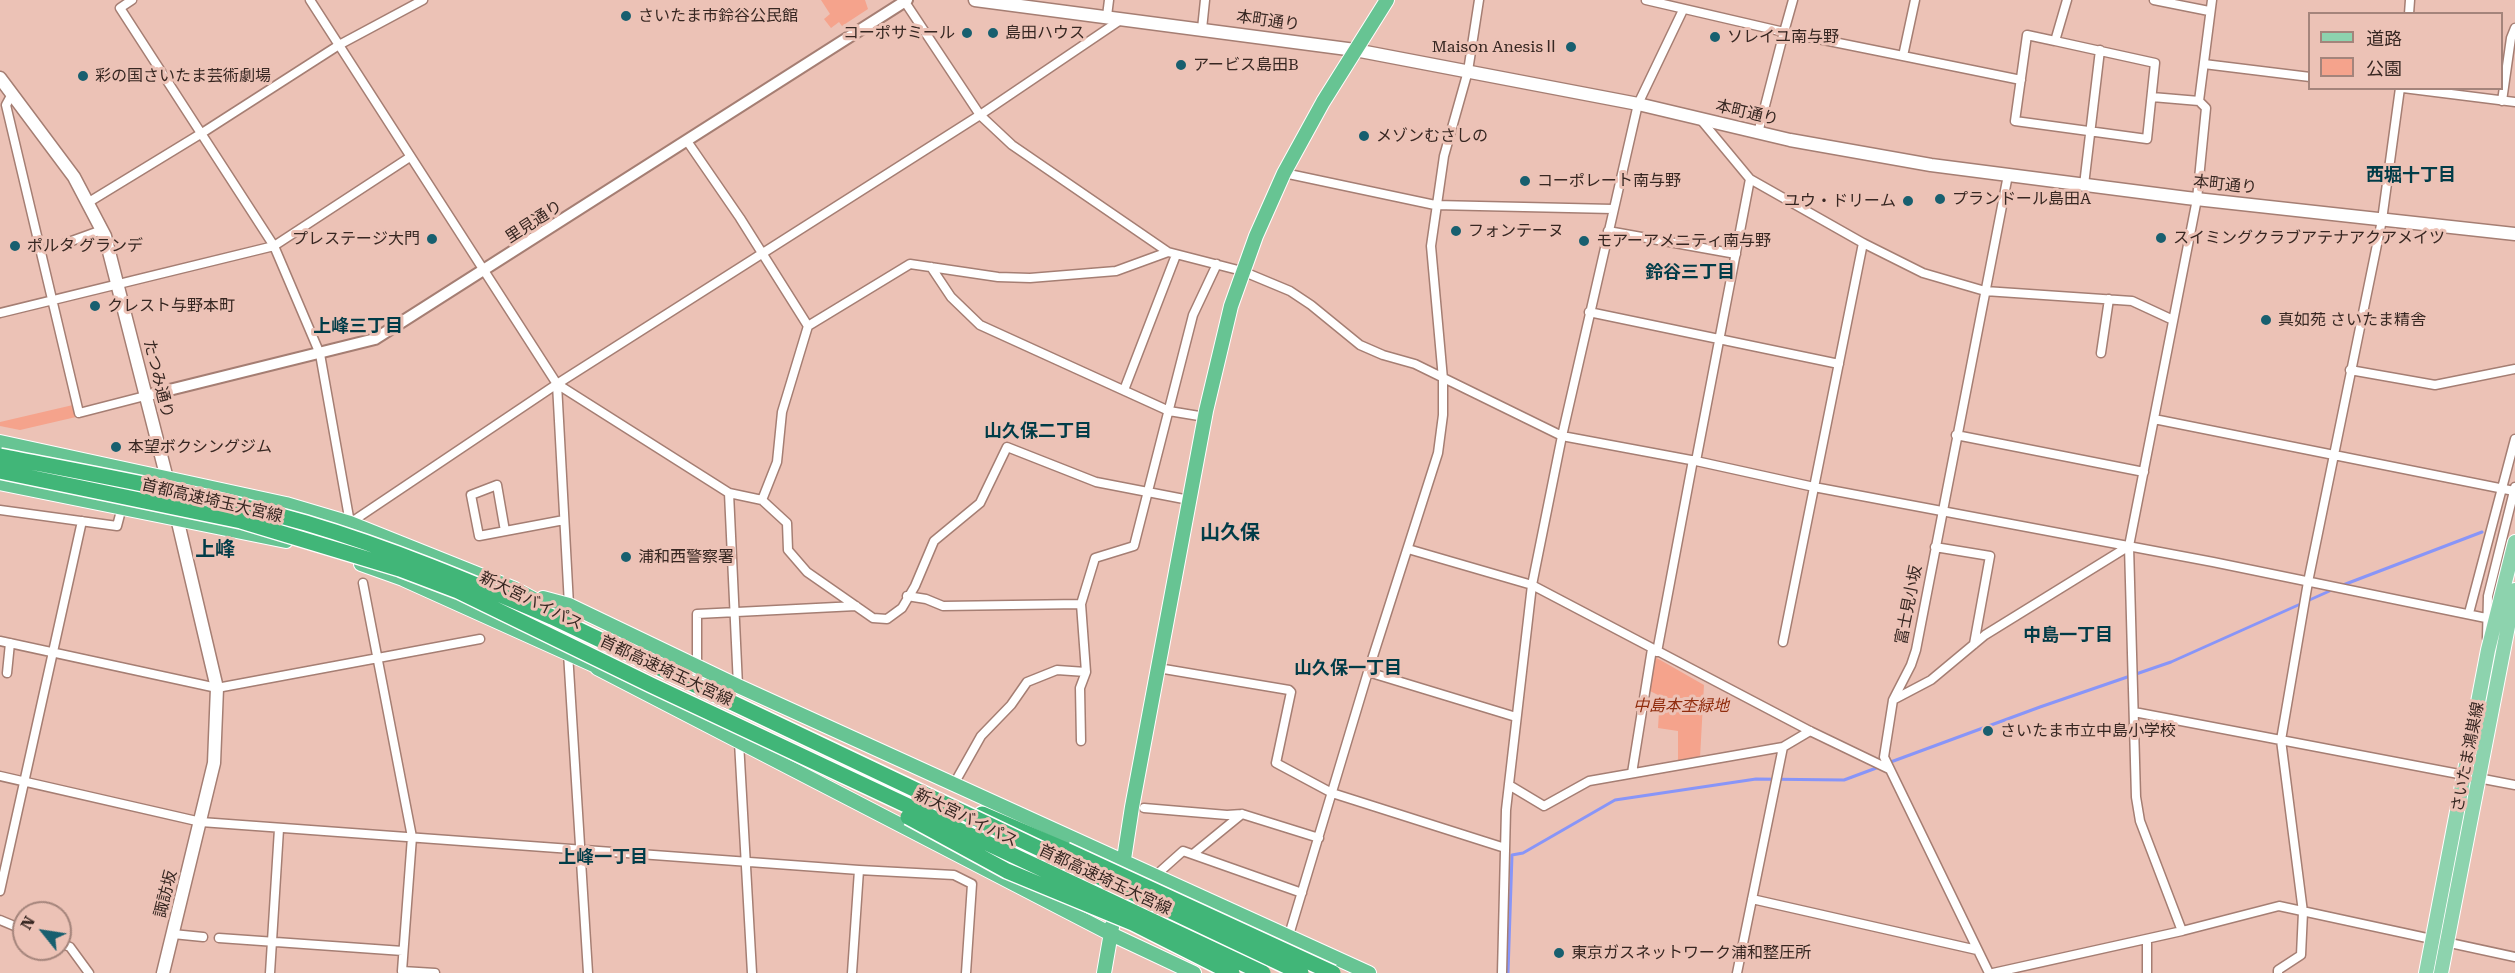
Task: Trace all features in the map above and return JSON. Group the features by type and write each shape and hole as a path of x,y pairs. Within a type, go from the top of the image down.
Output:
{"highway":[{"path":"1104,973 1205,417 1242,270 1284,173 1323,102 1387,0"},
{"name":"新大宮バイパス","path":"0,442 286,504 350,523 515,589 853,764 1093,883 849,772 581,660 403,579 306,545 0,483"},
{"name":"首都高速埼玉大宮線","path":"0,456 177,491 244,507 307,524 461,577 552,617 1300,973"},
{"name":"首都高速埼玉大宮線","path":"0,471 241,521 400,568 468,596 651,685 1263,973"},
{"path":"515,589 569,605 738,686 1369,973"},
{"path":"581,660 1111,934 1194,973"},
{"path":"651,685 719,725 916,821 1007,871 1133,923 1232,973"},
{"path":"930,797 964,806 1108,868 1333,973"},
{"path":"1272,973 1149,910 1295,973"}],"main road":[{"name":"本町通り","path":"975,0 1355,50 1468,71 1523,84 1638,104 1758,133 1866,155 2197,199 2515,234"},
{"name":"たつみ通り","path":"4,86 69,170 89,202 102,230 118,284 217,688 214,763 201,822"},
{"name":"さいたま鴻巣線","path":"2441,973 2471,777 2515,542"},
{"name":"さいたま鴻巣線","path":"2494,653 2515,590"},
{"name":"さいたま鴻巣線","path":"2426,973 2471,777"},
{"name":"諏訪坂","path":"163,973 201,822"}],"street":[{"path":"132,0 120,8 274,246 320,354 350,523 557,384 980,115 1124,18"},
{"path":"310,0 557,384 729,493 762,500 787,523 788,550 807,572 873,618 887,619 902,608 907,596 915,586 934,541 980,503 1007,447 1096,482 1189,500"},
{"path":"89,202 339,45 423,0"},
{"path":"1107,16 1109,0"},
{"path":"1202,29 1205,0"},
{"path":"1289,935 1368,672 1438,453 1443,415 1443,379 1431,246 1435,205 1444,156 1468,71 1479,0"},
{"path":"1646,0 1784,32 2021,80"},
{"path":"1758,133 1792,0"},
{"path":"1903,56 1915,0"},
{"path":"2055,41 2067,0"},
{"path":"2154,0 2209,11"},
{"path":"2199,101 2212,0"},
{"path":"906,1 980,115 1012,145 1172,254 1242,270 1290,291 1311,304 1360,345 1383,356 1415,364 1562,436 1694,460 1814,487 2129,546 2487,618"},
{"name":"里見通り","path":"145,396 375,339 906,1"},
{"path":"1502,973 1509,785 1532,585 1589,312 1638,104 1683,10"},
{"path":"2502,100 2511,38 2515,28"},
{"path":"2027,35 2055,41 2154,63 2147,139 2015,121 2027,35"},
{"path":"2084,185 2100,51"},
{"path":"2204,64 2308,77"},
{"path":"4,86 6,105 79,413 145,396"},
{"path":"2278,973 2278,970 2301,956 2303,912 2281,740 2308,582 2382,220 2401,90"},
{"path":"2418,90 2515,102"},
{"path":"2152,97 2199,101 2206,108 2197,199 2129,546 2136,797 2140,821 2182,931"},
{"path":"1701,119 1750,179 1863,243 1923,273 1985,291 2132,301 2173,320"},
{"path":"687,141 740,218 808,326"},
{"path":"0,313 274,246 410,157"},
{"path":"1284,173 1435,205 1613,210"},
{"name":"富士見小坂","path":"1889,769 1884,758 1893,700 1916,650 1941,511 2008,175"},
{"path":"1632,773 1654,651 1720,339 1750,179"},
{"path":"66,243 102,230"},
{"path":"1608,231 1736,254"},
{"path":"1783,642 1863,243"},
{"path":"762,500 777,462 782,412 808,326 910,264 988,275 1030,278 1116,271 1172,254"},
{"path":"1124,390 1172,254"},
{"path":"1081,741 1080,688 1086,672 1081,604 1095,558 1134,546 1193,315 1217,264"},
{"path":"931,267 951,297 980,325 1169,411 1205,417"},
{"path":"2101,353 2109,299"},
{"path":"1589,312 1839,364"},
{"path":"2350,370 2435,385 2515,369"},
{"path":"557,384 569,605 576,622"},
{"path":"2154,419 2501,489 2514,489 2488,596 2487,618 2494,653"},
{"path":"1956,435 2144,472"},
{"path":"2469,614 2515,439"},
{"path":"505,531 497,485 471,495 479,536 564,520"},
{"path":"729,493 738,686"},
{"path":"0,510 117,526 122,507"},
{"path":"0,891 82,521"},
{"path":"1893,700 1931,681 1985,635 2129,546"},
{"path":"1935,547 1990,556 1974,645"},
{"path":"1408,549 1532,585 1654,651 1889,769 1977,950 1991,973 2182,931 2279,906 2515,957"},
{"path":"363,583 412,837 402,971 435,973"},
{"path":"907,596 926,599 943,606 1081,604"},
{"path":"697,667 697,614 856,606"},
{"path":"2494,653 2515,632"},
{"path":"0,641 217,688 480,639"},
{"path":"7,673 10,643"},
{"path":"568,653 588,973"},
{"path":"1158,668 1289,690 1291,692 1275,760 1332,794 1505,848"},
{"path":"954,784 981,736 1011,705 1027,682 1057,670 1086,672"},
{"path":"1368,672 1516,717"},
{"path":"2134,712 2515,785"},
{"path":"1509,785 1544,806 1589,781 1783,747 1810,731"},
{"path":"739,742 752,973"},
{"path":"1737,973 1783,747"},
{"path":"0,777 201,822 954,875 972,884 966,973"},
{"path":"1144,808 1227,815 1242,814 1319,838"},
{"path":"1193,854 1242,814"},
{"path":"270,973 279,829"},
{"path":"1155,876 1183,851 1302,893"},
{"path":"852,973 859,870"},
{"path":"1752,899 1977,950"},
{"path":"173,934 203,937"},
{"path":"219,938 403,951"},
{"path":"2147,939 2147,973"},
{"path":"72,950 89,973"}],"green space":[{"path":"821,0 865,0 868,9 842,26 839,22 831,28 824,19 830,14"},
{"path":"73,405 76,417 20,430 0,426 0,422"},
{"name":"中島本杢緑地","path":"1655,657 1704,685 1700,758 1678,762 1678,731 1658,728 1660,696 1648,690 1651,661"}],"waterway":[{"path":"2343,585 2482,532"},
{"path":"1888,763 2171,662 2334,589"},
{"path":"1508,973 1512,855 1523,853 1615,800 1756,779 1844,780 1879,767"}],"place":[{"name":"さいたま市鈴谷公民館","path":"626,16"},
{"name":"コーポサミール","path":"967,33"},
{"name":"島田ハウス","path":"993,33"},
{"name":"ソレイユ南与野","path":"1715,37"},
{"name":"Maison AnesisⅡ","path":"1571,47"},
{"name":"アービス島田B","path":"1181,65"},
{"name":"彩の国さいたま芸術劇場","path":"83,76"},
{"name":"メゾンむさしの","path":"1364,136"},
{"name":"コーポレート南与野","path":"1525,181"},
{"name":"プランドール島田A","path":"1940,199"},
{"name":"ユウ・ドリーム","path":"1908,201"},
{"name":"フォンテーヌ","path":"1456,231"},
{"name":"スイミングクラブアテナアクアメイツ","path":"2161,238"},
{"name":"プレステージ大門","path":"432,239"},
{"name":"モアーアメニティ南与野","path":"1584,241"},
{"name":"ポルタ グランデ","path":"15,246"},
{"name":"クレスト与野本町","path":"95,306"},
{"name":"真如苑 さいたま精舎","path":"2266,320"},
{"name":"本望ボクシングジム","path":"116,447"},
{"name":"浦和西警察署","path":"626,557"},
{"name":"さいたま市立中島小学校","path":"1988,731"},
{"name":"東京ガスネットワーク浦和整圧所","path":"1559,953"}],"district":[{"name":"西堀十丁目","path":"2411,176"},
{"name":"鈴谷三丁目","path":"1690,273"},
{"name":"上峰三丁目","path":"358,327"},
{"name":"山久保二丁目","path":"1038,432"},
{"name":"山久保","path":"1230,533"},
{"name":"上峰","path":"215,550"},
{"name":"中島一丁目","path":"2068,636"},
{"name":"山久保一丁目","path":"1348,669"},
{"name":"上峰一丁目","path":"603,858"}]}
